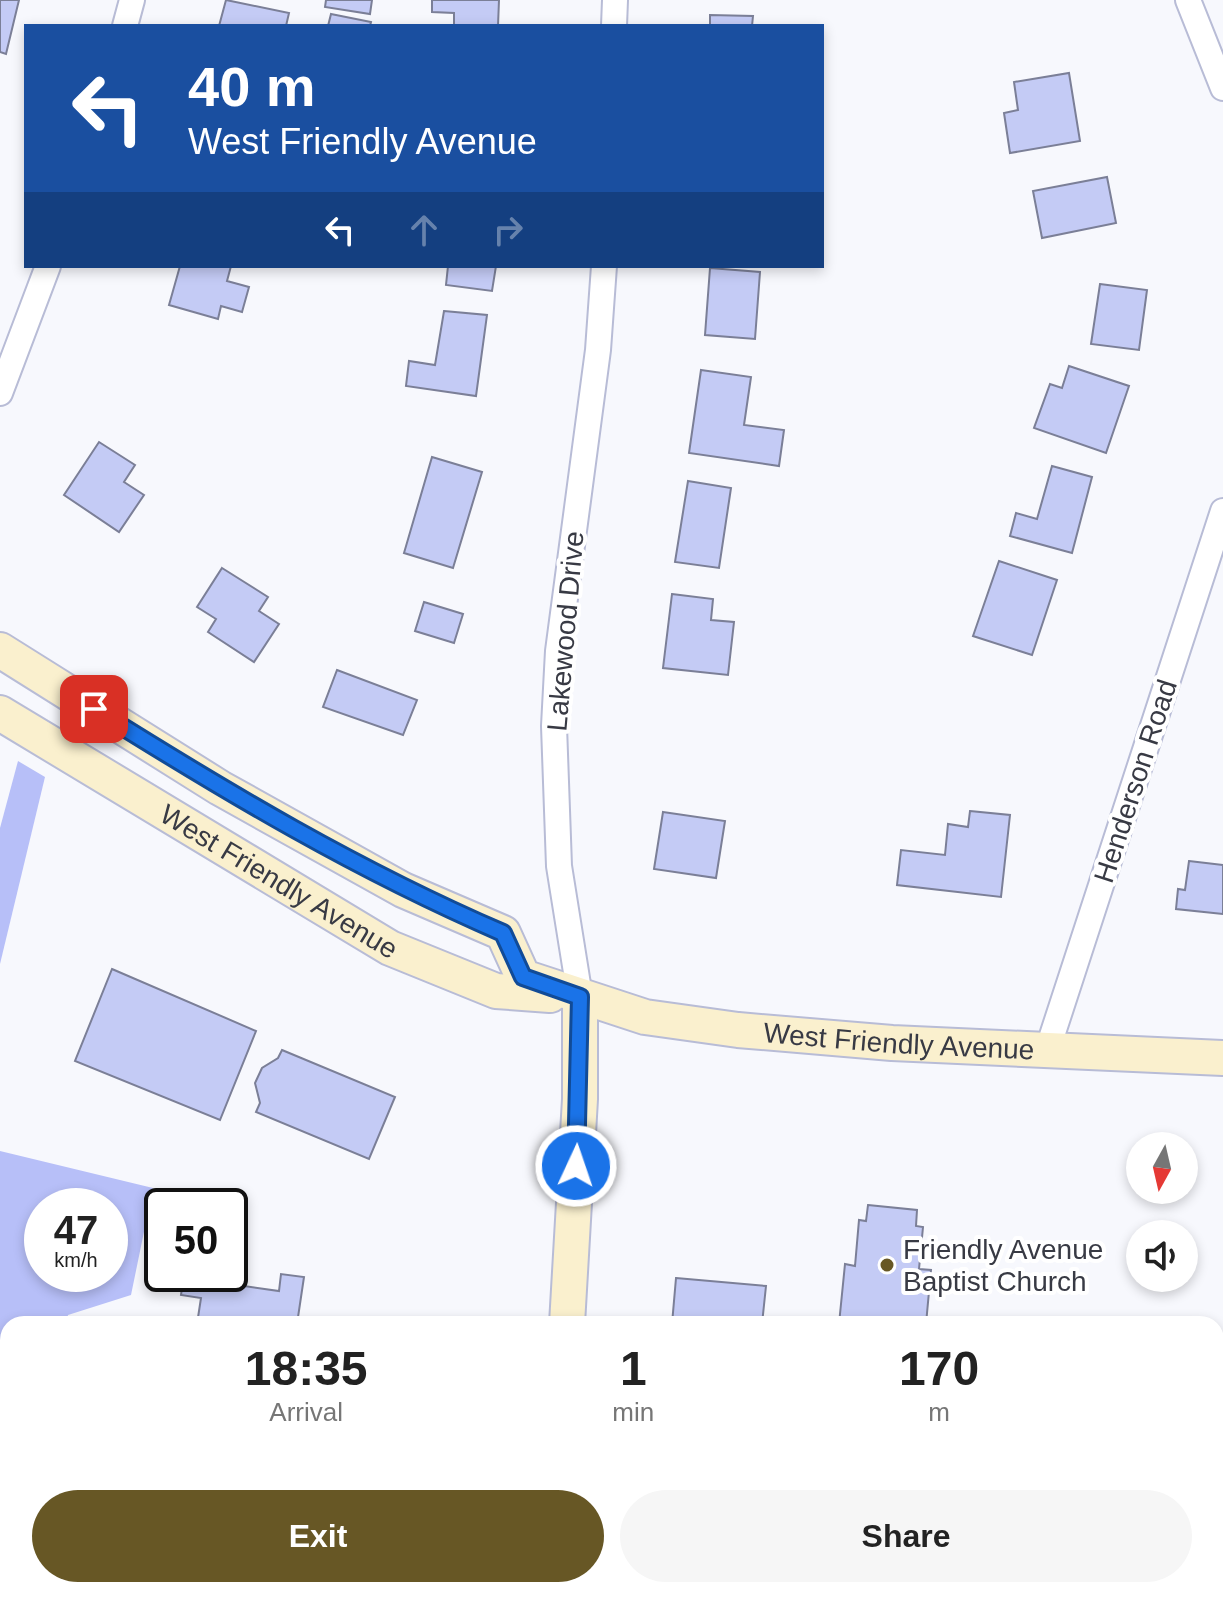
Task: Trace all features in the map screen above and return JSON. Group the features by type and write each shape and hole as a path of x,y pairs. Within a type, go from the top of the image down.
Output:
{"main road":[{"name":"West Friendly Avenue","path":"0,650 220,788 403,890 503,933 523,977 580,997 645,1017 738,1030 1047,1051 1223,1058"},
{"name":"West Friendly Avenue","path":"0,713 390,948 496,991 580,997"},
{"path":"567,1316 580,1099 580,997"}],"street":[{"path":"126,24 132,0"},
{"path":"614,24 615,0"},
{"path":"1188,0 1223,88"},
{"path":"0,393 47,268"},
{"name":"Lakewood Drive","path":"580,997 559,866 554,726 558,651 598,350 604,268"},
{"name":"Henderson Road","path":"1047,1051 1223,511"}],"shaded area":[{"path":"18,761 45,777 0,964 0,828"},
{"path":"0,1151 153,1188 144,1188 144,1232 131,1295 68,1316 0,1316"}],"building":[{"path":"0,0 19,0 6,54 0,52"},
{"path":"226,0 289,13 286,24 220,24"},
{"path":"326,0 372,0 370,14 325,7"},
{"path":"432,0 499,0 498,24 454,24 454,13 432,12"},
{"path":"331,14 371,22 370,24 328,24"},
{"path":"710,15 753,16 752,24 710,24"},
{"path":"1069,73 1080,141 1010,153 1004,113 1018,110 1014,82"},
{"path":"1107,177 1116,223 1042,238 1033,191"},
{"path":"179,268 230,268 227,281 249,287 242,312 221,306 218,319 169,305"},
{"path":"448,268 496,268 492,291 446,285"},
{"path":"710,268 760,272 755,339 705,335"},
{"path":"1100,284 1147,290 1139,350 1091,344"},
{"path":"444,311 487,315 476,396 406,386 409,361 435,365"},
{"path":"1069,366 1129,386 1106,453 1034,428 1050,384 1062,388"},
{"path":"701,370 751,377 744,425 784,430 779,466 689,453"},
{"path":"99,442 135,465 124,482 144,495 119,532 64,495"},
{"path":"432,457 482,472 453,568 404,553"},
{"path":"1052,466 1092,477 1072,553 1010,536 1016,513 1037,519"},
{"path":"688,481 731,488 719,568 675,562"},
{"path":"999,561 1057,580 1032,655 973,636"},
{"path":"222,568 268,597 259,611 279,624 254,662 208,632 216,619 197,607"},
{"path":"672,594 713,599 711,620 734,622 728,675 663,668"},
{"path":"424,602 463,614 454,643 415,631"},
{"path":"337,670 417,700 403,735 323,707"},
{"path":"970,811 1010,815 1001,897 897,885 901,850 945,855 948,824 968,827"},
{"path":"663,812 725,821 716,878 654,869"},
{"path":"1189,861 1223,865 1223,914 1176,909 1178,889 1185,890"},
{"path":"112,969 256,1031 220,1120 75,1061"},
{"path":"282,1050 395,1097 369,1159 256,1112 260,1103 255,1083 262,1068 278,1058"},
{"name":"Friendly Avenue Baptist Church","path":"868,1205 917,1210 916,1226 923,1227 919,1269 931,1270 927,1316 840,1316 845,1264 855,1266 859,1220 866,1221"},
{"path":"281,1274 304,1277 298,1316 198,1316 201,1298 181,1295 181,1292 248,1292 248,1287 279,1291"},
{"path":"676,1278 766,1286 763,1316 673,1316"}],"place":[{"name":"Friendly Avenue Baptist Church","path":"887,1265"}],"route":[{"path":"94,709 220,788 403,890 503,933 523,977 580,997 580,1099 576,1166"}]}
